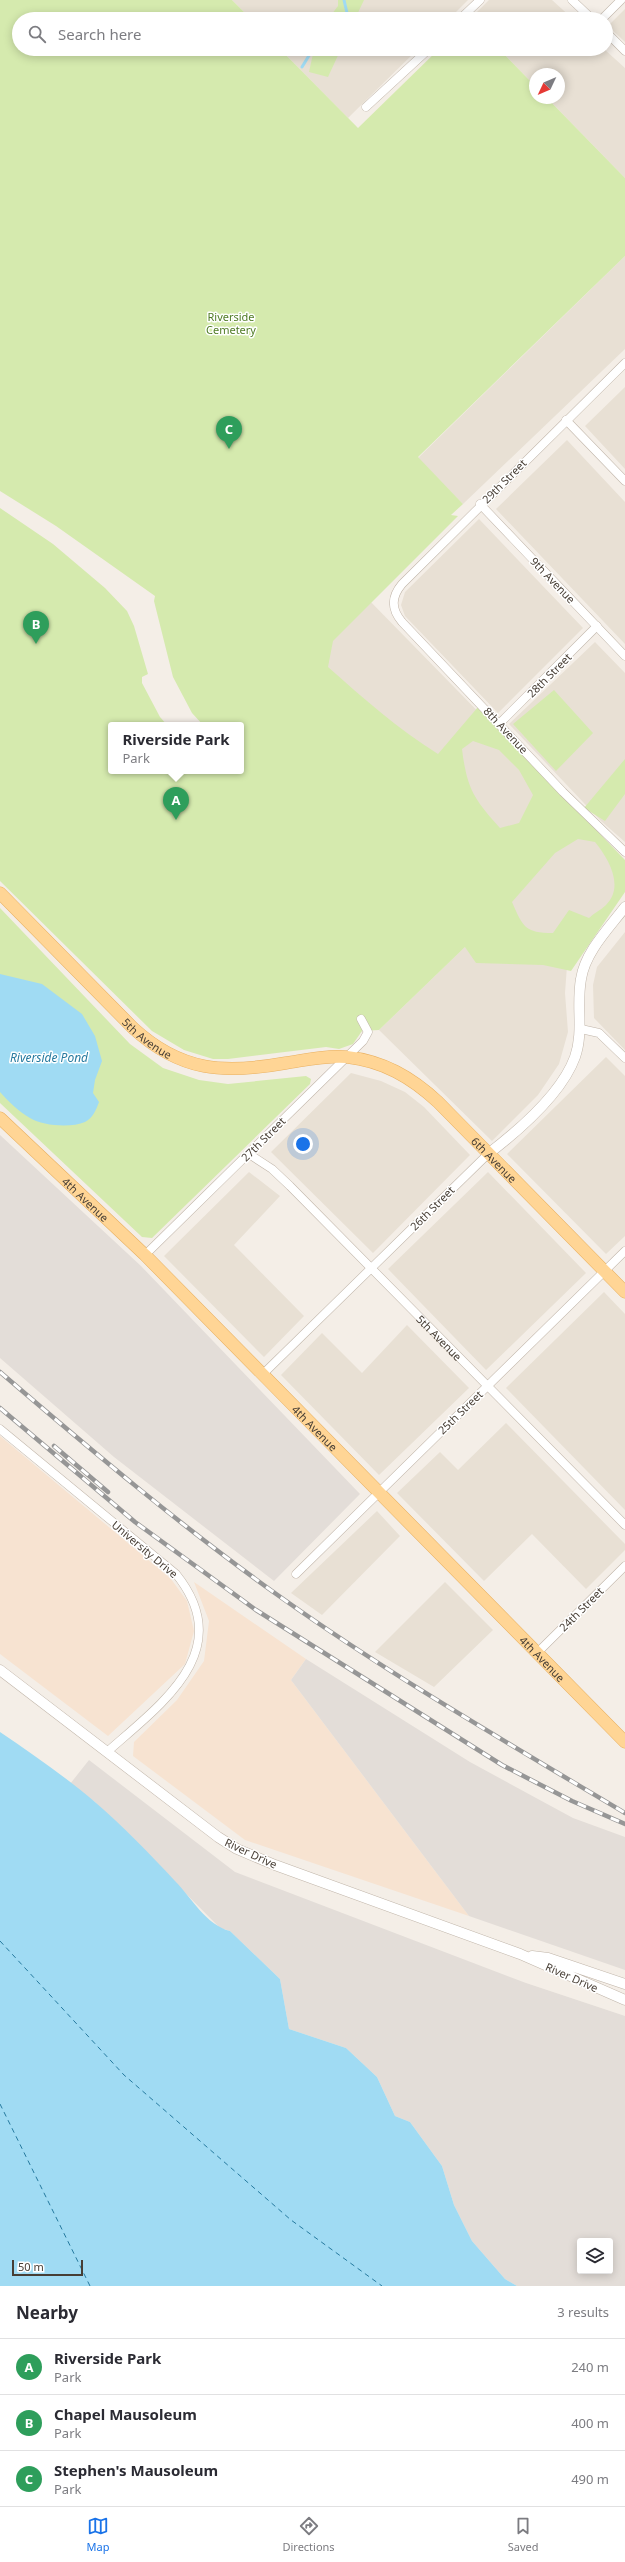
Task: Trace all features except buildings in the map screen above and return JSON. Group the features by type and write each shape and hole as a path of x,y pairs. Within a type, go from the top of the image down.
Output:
{"main road":[{"name":"5th Avenue","path":"0,893 133,1028 147,1041 177,1059 209,1068 244,1070 312,1059 345,1057"},
{"name":"6th Avenue","path":"345,1057 379,1064 412,1080 438,1102 625,1292"},
{"name":"4th Avenue","path":"0,1118 145,1255 625,1742"}],"street":[{"path":"467,12 480,0"},
{"path":"572,0 585,12"},
{"path":"609,12 621,0"},
{"path":"613,39 625,51"},
{"path":"366,107 421,56"},
{"name":"29th Street","path":"393,604 395,592 402,584 480,504 625,363"},
{"path":"566,420 625,481"},
{"name":"9th Avenue","path":"480,504 625,656"},
{"name":"8th Avenue","path":"393,604 396,614 402,622 500,723 561,790 625,852"},
{"name":"28th Street","path":"500,723 597,626"},
{"path":"625,907 601,939 585,967 580,992 580,1029 599,1033 625,1058"},
{"name":"27th Street","path":"145,1255 366,1037 368,1032 361,1019"},
{"name":"26th Street","path":"263,1374 370,1268 558,1087 575,1057 580,1029"},
{"name":"5th Avenue","path":"249,1154 277,1174 625,1525"},
{"name":"25th Street","path":"296,1574 625,1251"},
{"name":"University Drive","path":"0,1429 176,1574 193,1600 198,1616 198,1647 184,1677 107,1752"},
{"name":"24th Street","path":"537,1653 625,1566"},
{"name":"River Drive","path":"0,1670 218,1837 251,1855 520,1954 625,2000"},
{"name":"River Drive","path":"520,1954 548,1958 625,1984"}],"shaded area":[{"path":"232,0 468,0 456,12 244,12"},
{"path":"489,0 552,0 565,12 477,12"},
{"path":"625,9 625,42 613,31 613,21"},
{"path":"287,56 411,56 348,118"},
{"path":"506,56 612,56 625,68 625,178 553,104 565,104 565,68 529,68 529,80"},
{"path":"625,256 625,349 463,504 418,458"},
{"path":"625,387 625,469 585,426"},
{"path":"567,440 625,502 625,644 496,509"},
{"path":"479,519 583,628 498,713 405,616 401,605 405,592"},
{"path":"366,597 625,862 625,886 567,966 565,993 568,1032 559,1064 538,1095 492,1141 379,1030 468,944 249,710"},
{"path":"595,642 625,673 625,842 601,821 509,724"},
{"path":"625,932 625,1050 594,1018 593,985 597,967"},
{"path":"606,1057 625,1076 625,1236 606,1254 507,1154"},
{"path":"351,1073 381,1081 405,1092 424,1107 470,1155 373,1253 271,1152"},
{"path":"0,1135 141,1266 360,1494 274,1581 114,1457 0,1358"},
{"path":"249,1172 280,1196 234,1245 304,1316 264,1357 164,1256"},
{"path":"488,1172 586,1273 486,1370 388,1269"},
{"path":"604,1292 625,1314 625,1510 506,1388"},
{"path":"407,1325 469,1388 379,1475 281,1375 322,1333 362,1373"},
{"path":"506,1423 625,1544 625,1550 586,1589 532,1534 484,1581 397,1493 440,1452 458,1470"},
{"path":"0,1436 171,1579 187,1601 194,1631 185,1664 108,1736 0,1654"},
{"path":"377,1511 400,1536 322,1615 291,1593"},
{"path":"194,1582 306,1659 291,1680 469,1916 245,1840 133,1756 134,1742 177,1700 204,1661 209,1621"},
{"path":"445,1582 493,1630 434,1687 375,1652"},
{"path":"306,1659 470,1762 573,1818 625,1837 625,1970 469,1916 291,1680"},
{"path":"89,1760 235,1872 526,1983 625,2016 625,2286 517,2286 505,2279 472,2241 454,2205 442,2166 410,2122 395,2116 377,2077 346,2048 289,2029 280,1979 230,1931 220,1928 95,1802 70,1784"}],"green space":[{"name":"Riverside Cemetery","path":"0,0 232,0 244,12 12,12 12,56 287,56 358,128 432,56 506,56 529,80 529,104 553,104 625,178 625,256 418,457 463,504 451,515 458,516 333,641 328,667 395,724 438,754 478,707 625,860 625,892 571,971 543,965 476,963 465,947 379,1030 362,1031 353,1044 339,1049 326,1047 228,1059 213,1059 184,1050 152,1031 0,881 0,508 53,544 105,588 127,611 134,626 148,674 142,677 142,683 160,717 164,722 108,722 108,774 244,774 244,722 200,722 192,713 173,677 154,601 155,596 56,526 0,491","holes":["473,741 499,750 519,770 533,795 519,823 500,828 473,793 466,774 462,749","578,839 595,842 605,856 612,872 614,889 612,897 604,907 589,918 569,910 553,933 536,932 526,927 522,923 512,902 555,853"]},
{"path":"338,0 364,0 358,12 333,12 338,6"},
{"path":"312,56 338,56 328,77 309,72"},
{"path":"554,690 593,733 556,771 513,724"},
{"path":"625,759 625,794 605,821 584,808"},
{"path":"0,908 130,1044 163,1068 199,1080 228,1084 306,1076 311,1079 310,1084 152,1238 142,1237 0,1103"}],"water":[{"name":"Riverside Pond","path":"0,974 42,984 82,1014 95,1036 102,1061 95,1080 93,1093 99,1102 92,1116 85,1122 72,1125 57,1125 36,1121 18,1110 0,1092"},
{"path":"0,1732 61,1775 105,1811 156,1861 207,1917 221,1928 230,1931 280,1979 289,2029 346,2048 377,2077 395,2116 410,2122 442,2166 454,2205 472,2241 505,2279 517,2286 0,2286"}],"waterway":[{"path":"344,0 347,12"},
{"path":"302,67 309,56"}],"ferry route":[{"path":"0,1941 124,2075 291,2220 382,2286"},
{"path":"0,2104 90,2286"}],"railway":[{"path":"0,1372 172,1515 279,1596 406,1681 625,1813"},
{"path":"0,1408 135,1522 256,1610 502,1765 572,1801 625,1824"},
{"path":"54,1446 108,1492"}],"place":[{"name":"Stephen's Mausoleum","path":"229,449"},
{"name":"Chapel Mausoleum","path":"36,644"},
{"name":"Riverside Park","path":"176,820"}]}
